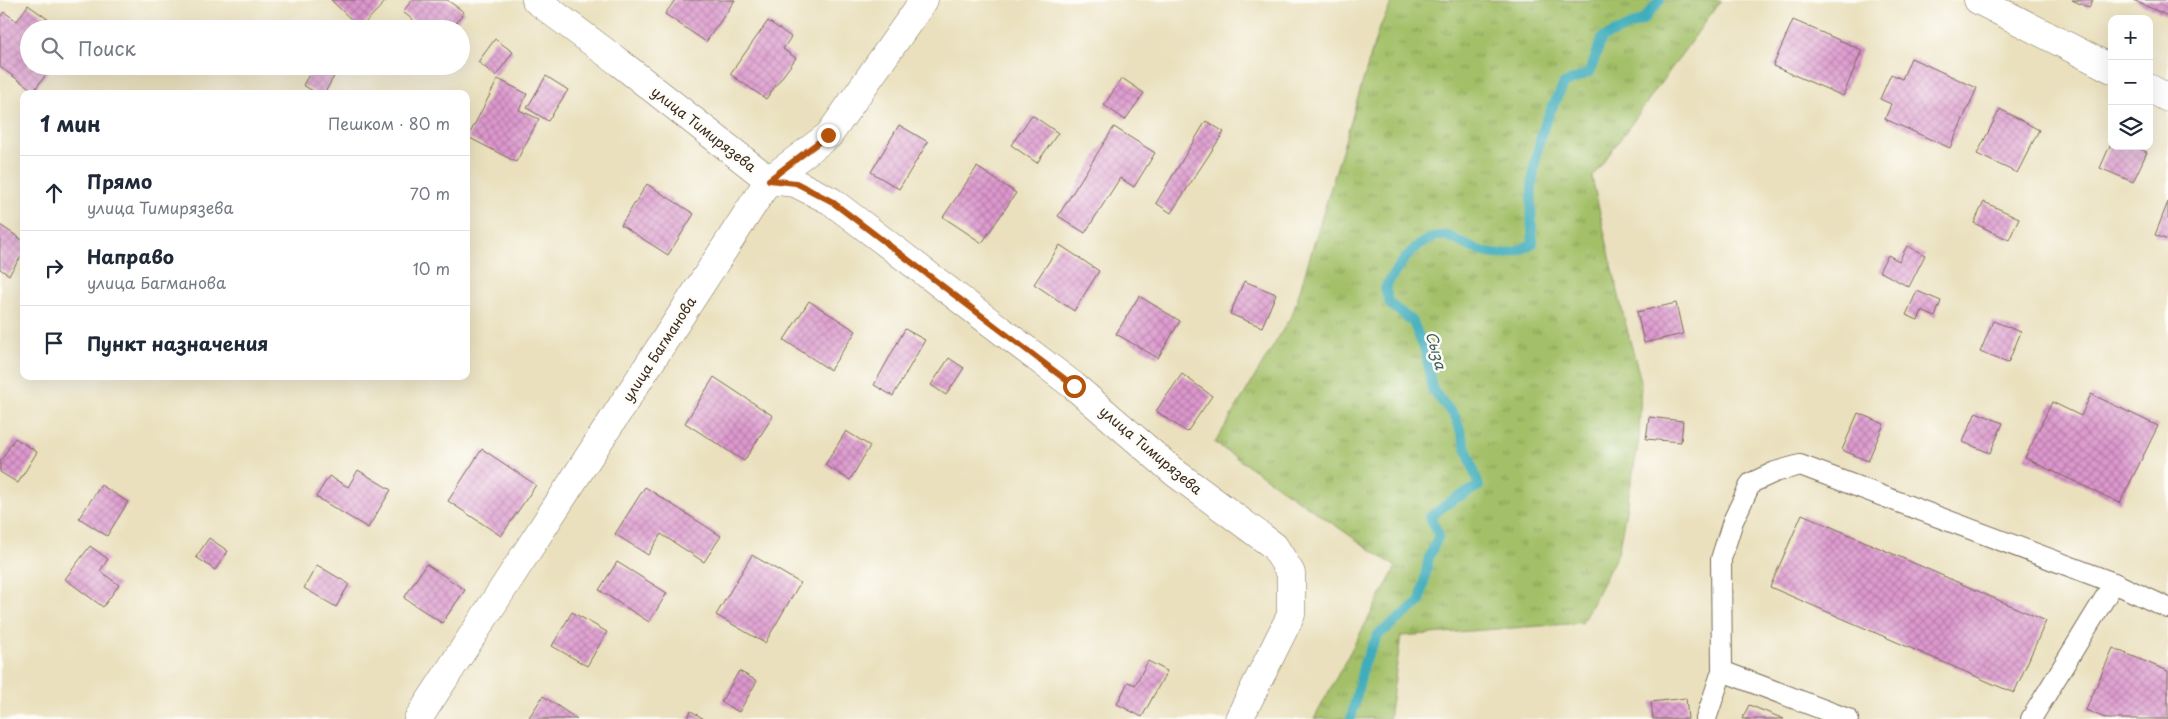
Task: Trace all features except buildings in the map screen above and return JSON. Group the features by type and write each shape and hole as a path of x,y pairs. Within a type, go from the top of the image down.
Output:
{"street":[{"name":"улица Тимирязева","path":"536,0 769,180 796,183 831,201 1074,386 1174,472 1274,546 1291,573 1292,614 1239,719"},
{"name":"улица Багманова","path":"418,719 769,180 828,135 924,0"},
{"path":"1978,0 2108,67"},
{"path":"2153,90 2168,98"}],"lane":[{"path":"1706,719 1722,671 1721,559 1733,521 1751,483 1775,472 1800,465 2114,583 2168,608"},
{"path":"2031,719 2114,583"},
{"path":"1722,671 1848,719"}],"green space":[{"path":"1393,0 1721,0 1592,178 1624,318 1641,381 1639,440 1618,553 1582,623 1401,636 1389,719 1314,719 1396,567 1215,443 1293,313 1378,31"}],"waterway":[{"name":"Сыза","path":"1351,719 1364,663 1378,635 1420,602 1429,557 1439,535 1430,517 1451,501 1479,486 1456,418 1432,389 1426,353 1413,322 1390,304 1385,288 1410,253 1418,245 1437,236 1447,236 1491,254 1515,252 1533,243 1531,214 1534,170 1540,141 1553,105 1564,84 1590,72 1602,38 1643,20 1660,0"}],"route":[{"path":"828,135 769,180 796,183 831,201 1074,386"}]}
